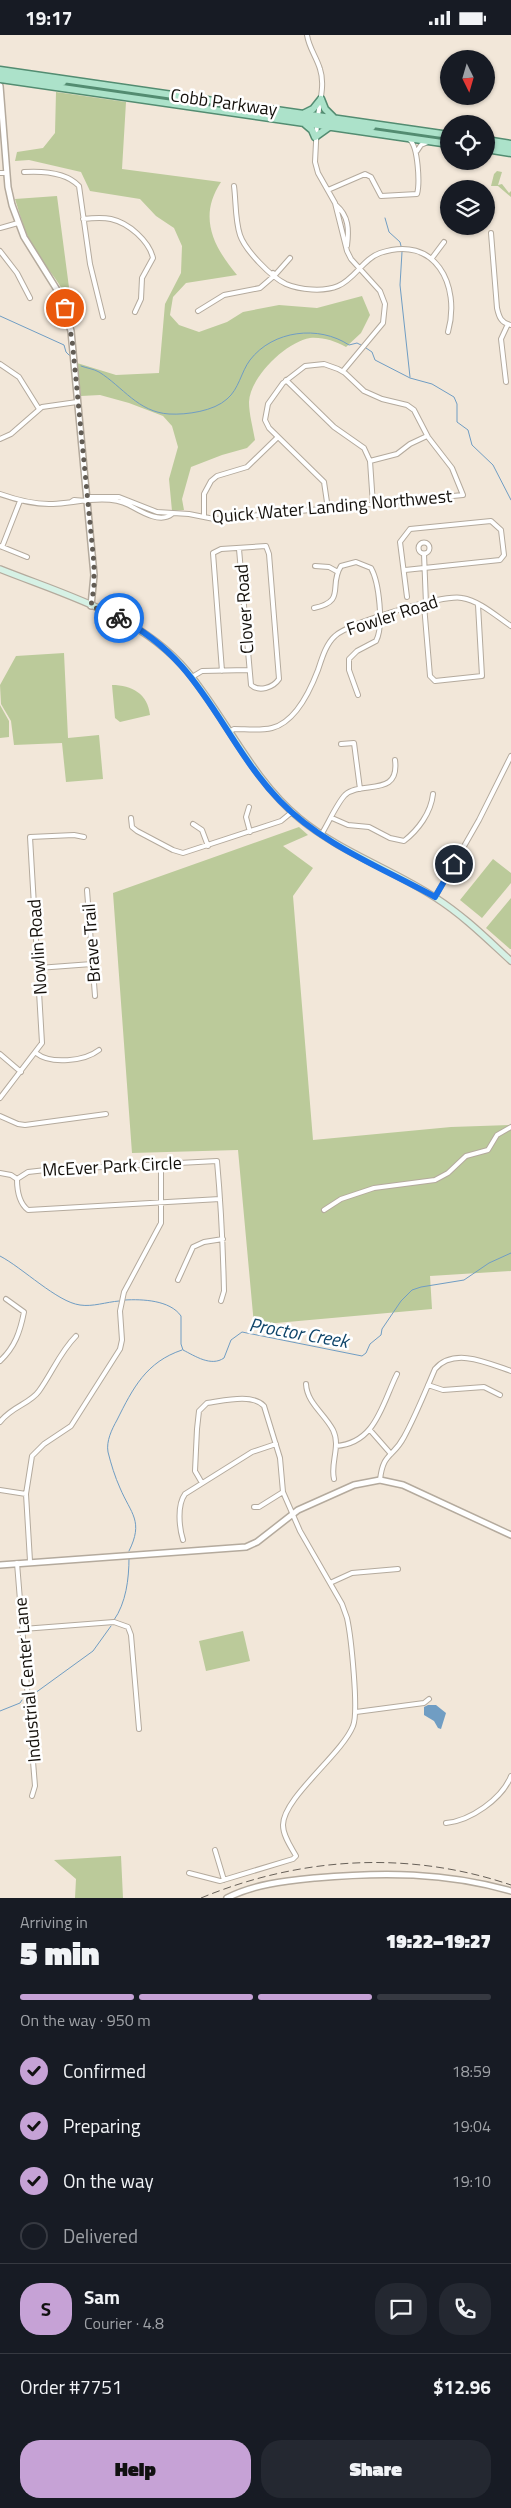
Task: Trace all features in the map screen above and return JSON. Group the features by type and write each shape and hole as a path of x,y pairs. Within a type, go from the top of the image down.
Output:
{"main road":[{"name":"Cobb Parkway","path":"0,69 302,113 331,127 440,142"},
{"path":"0,74 54,82 77,81"},
{"name":"Cobb Parkway","path":"0,79 304,123 335,118 440,134"},
{"path":"302,113 313,109 321,99 325,109 335,118"},
{"path":"239,113 265,113 359,127 388,126"},
{"path":"304,123 312,130 315,137 323,130 331,127"},
{"path":"495,141 511,144"},
{"path":"495,147 511,148"},
{"path":"495,149 511,153"},
{"path":"0,569 91,606 143,632 169,652 192,677 268,787 292,812 321,835 435,897 468,922 511,961"}],"street":[{"path":"307,35 309,48 319,67 322,79 315,137 315,161 318,173 348,221 347,250"},
{"path":"0,86 7,175 18,223 30,249 56,287 65,308 71,331 94,575 91,606"},
{"path":"328,190 365,174 371,177 381,197 417,194 417,151 413,143 406,138"},
{"path":"417,151 421,145 431,141"},
{"path":"24,172 41,171 74,181 78,186 90,264 103,317"},
{"path":"0,173 7,175"},
{"path":"0,177 7,175"},
{"path":"234,186 238,225 246,249 275,275"},
{"path":"335,203 347,250 359,268 384,297 385,317 378,330 342,371"},
{"path":"83,219 113,219 129,227 151,250 150,267 142,278 140,299 135,312"},
{"path":"0,228 18,223"},
{"path":"491,235 499,318 510,325 501,339 506,382"},
{"path":"432,258 444,242"},
{"path":"247,251 291,286 325,289 339,286 378,254 401,249 419,252 432,258 446,274 452,320 448,332"},
{"path":"0,251 16,273 30,299"},
{"path":"198,311 224,295 260,288 290,258"},
{"path":"0,263 5,259"},
{"path":"0,364 19,377 39,409"},
{"path":"328,509 324,481 268,426 266,416 272,397 286,380 305,366 324,364 342,371 364,391 412,408 427,435 410,444 397,455 370,461"},
{"path":"286,380 334,427 364,448 370,461 373,505"},
{"path":"0,439 11,434 39,409 50,405 78,402"},
{"name":"Quick Water Landing Northwest","path":"0,493 20,501 49,504 119,497 148,510 221,518 463,495 452,468 427,435"},
{"path":"204,517 204,493 208,484 217,476 247,467 278,437"},
{"path":"20,501 1,546 27,557"},
{"path":"405,570 500,560 504,555 500,527 491,521 412,528 400,541 407,597"},
{"path":"239,549 266,546 268,549 279,679 270,687 253,688 248,669"},
{"name":"Clover Road","path":"192,677 202,671 222,671 248,669 239,549 216,550 212,555 222,671"},
{"path":"424,554 430,677 435,681 478,679 482,676 478,605"},
{"path":"314,608 331,602 336,590 338,572 341,566 347,563 365,564 371,567 375,576 380,628 376,641 357,651 349,659 349,670 358,695"},
{"path":"315,566 330,567 338,572"},
{"name":"Fowler Road","path":"229,732 234,729 273,728 289,719 313,684 323,656 334,637 344,629 450,597 462,598 478,605 511,626"},
{"path":"341,744 354,743 360,789"},
{"path":"435,897 479,820 511,756"},
{"path":"321,835 344,796 352,791 376,787 386,783 394,773 395,760"},
{"path":"332,818 348,825 369,827 390,838 404,841 418,828 432,802 433,794"},
{"path":"249,807 246,817 250,833"},
{"path":"131,818 132,827 137,831 173,850 187,852 250,833 281,821 292,812"},
{"path":"193,824 202,830 208,846"},
{"name":"Nowlin Road","path":"0,1098 42,1043 43,1033 30,837 74,835 84,837"},
{"name":"Brave Trail","path":"87,890 95,996"},
{"path":"38,968 92,964"},
{"path":"36,1053 50,1060 58,1060 91,1056 99,1050"},
{"path":"0,1054 21,1072"},
{"path":"0,1116 25,1125 106,1114"},
{"path":"324,1210 341,1199 374,1188 440,1179 466,1155 485,1152 497,1135 511,1127"},
{"name":"McEver Park Circle","path":"220,1199 28,1210 24,1207 17,1189 18,1179 28,1172 217,1161 220,1199 223,1239 224,1291 221,1301"},
{"path":"30,1561 26,1494 32,1456 36,1451 71,1426 120,1349 122,1340 120,1311 124,1292 159,1229 162,1203 160,1163"},
{"path":"0,1173 11,1175 18,1179"},
{"path":"178,1279 193,1247 204,1242 223,1239"},
{"path":"0,1361 11,1350 24,1312 6,1299"},
{"path":"0,1422 9,1411 39,1391 61,1354 76,1336"},
{"path":"380,1480 382,1465 398,1448 405,1437 428,1385 441,1363 450,1359 469,1359 511,1371"},
{"path":"336,1446 347,1445 370,1430 383,1408 397,1374"},
{"path":"306,1384 308,1397 333,1430 336,1446 332,1471 334,1479"},
{"path":"428,1385 443,1391 484,1387 500,1395"},
{"path":"189,1873 212,1881 224,1880 289,1862 296,1856 285,1837 284,1814 287,1807 311,1782 349,1733 356,1712 349,1626 345,1611 300,1531 283,1492 282,1464 264,1406 260,1402 249,1399 207,1403 199,1411 195,1471 202,1483"},
{"path":"370,1430 391,1454"},
{"path":"183,1540 180,1529 182,1499 202,1483 252,1452 276,1444"},
{"path":"0,1565 30,1561 169,1551 234,1550 257,1542 293,1514 345,1488 380,1480 403,1485 511,1535"},
{"path":"0,1490 26,1494"},
{"path":"254,1507 259,1507 283,1492"},
{"name":"Industrial Center Lane","path":"17,1563 35,1786 32,1796"},
{"path":"330,1583 352,1573 398,1569"},
{"path":"23,1629 114,1623 128,1627 132,1635 139,1729"},
{"path":"356,1712 424,1703 429,1699"},
{"path":"446,1823 476,1815 508,1784 511,1776"},
{"path":"216,1850 224,1880"},
{"path":"227,1898 240,1891 270,1883 379,1873 435,1877 511,1891"}],"green space":[{"path":"56,92 126,102 122,169 221,182 210,207 211,231 221,253 237,275 186,283 173,297 170,315 179,325 199,332 227,322 243,312 279,305 317,308 362,296 370,315 361,333 346,347 329,340 310,338 290,346 271,362 262,372 251,392 249,407 255,440 247,448 191,467 182,499 184,510 172,511 169,479 178,447 172,426 163,416 129,403 100,395 81,396 77,363 116,375 159,373 165,304 181,273 182,246 174,228 156,216 140,199 90,191 81,172 29,160 15,161 17,152 43,148 55,133"},
{"path":"497,171 502,172 498,185 502,184 509,193 511,191 511,197 498,186 495,186 495,180 492,180"},
{"path":"57,196 70,295 66,297 56,279 33,248 15,199"},
{"path":"64,653 68,738 99,735 103,779 66,782 62,743 14,745 11,721 1,704 0,685 16,656"},
{"path":"112,685 119,685 138,692 146,701 150,715 120,722 115,718"},
{"path":"0,705 9,721 9,737 0,738"},
{"path":"299,827 308,835 283,846 313,868 293,896 313,1140 451,1127 511,1125 511,1271 430,1276 432,1309 254,1325 238,1150 132,1153 113,893"},
{"path":"493,859 511,873 511,883 482,918 460,900"},
{"path":"511,898 511,949 510,949 486,928"},
{"path":"243,1631 250,1661 206,1671 199,1641"},
{"path":"121,1856 123,1898 75,1898 76,1879 54,1860"}],"water":[{"path":"436,1705 446,1713 441,1729 438,1728 434,1721 424,1715 424,1707"}],"waterway":[{"path":"385,218 389,232 400,242 401,246"},
{"path":"402,252 400,285 410,377"},
{"path":"0,316 64,345 66,352 70,356"},
{"path":"81,366 99,372 148,409 169,414 184,414 215,407 227,399 250,360 271,342 297,334 311,333 337,339 349,345 357,343 361,345"},
{"path":"366,348 372,352 375,360 410,378 432,384 454,397 457,404 457,422 468,430 472,445 493,465 511,500"},
{"name":"Proctor Creek","path":"125,1300 155,1302 176,1311 181,1316 181,1344 183,1350 208,1361 224,1358 231,1340 242,1332 362,1356 366,1353 370,1344 381,1335 382,1329 401,1301 412,1290 464,1280 489,1263 511,1253"},
{"name":"Proctor Creek","path":"0,1256 71,1303 90,1305 119,1301"},
{"path":"129,1551 136,1525 132,1511 113,1470 108,1452 109,1439 113,1427 142,1377 159,1361 182,1350"},
{"path":"114,1620 126,1591 129,1558"},
{"path":"31,1696 93,1651 111,1626"},
{"path":"0,1711 20,1703 22,1700"}],"railway":[{"path":"201,1898 239,1884 277,1874 315,1867 354,1863 394,1863 433,1867 472,1874 511,1885"}],"way so far":[{"path":"65,308 72,339 94,564 94,587 91,606 119,618"}],"route":[{"path":"119,618 155,640 183,666 268,787 292,812 321,835 435,897 454,864"}]}
